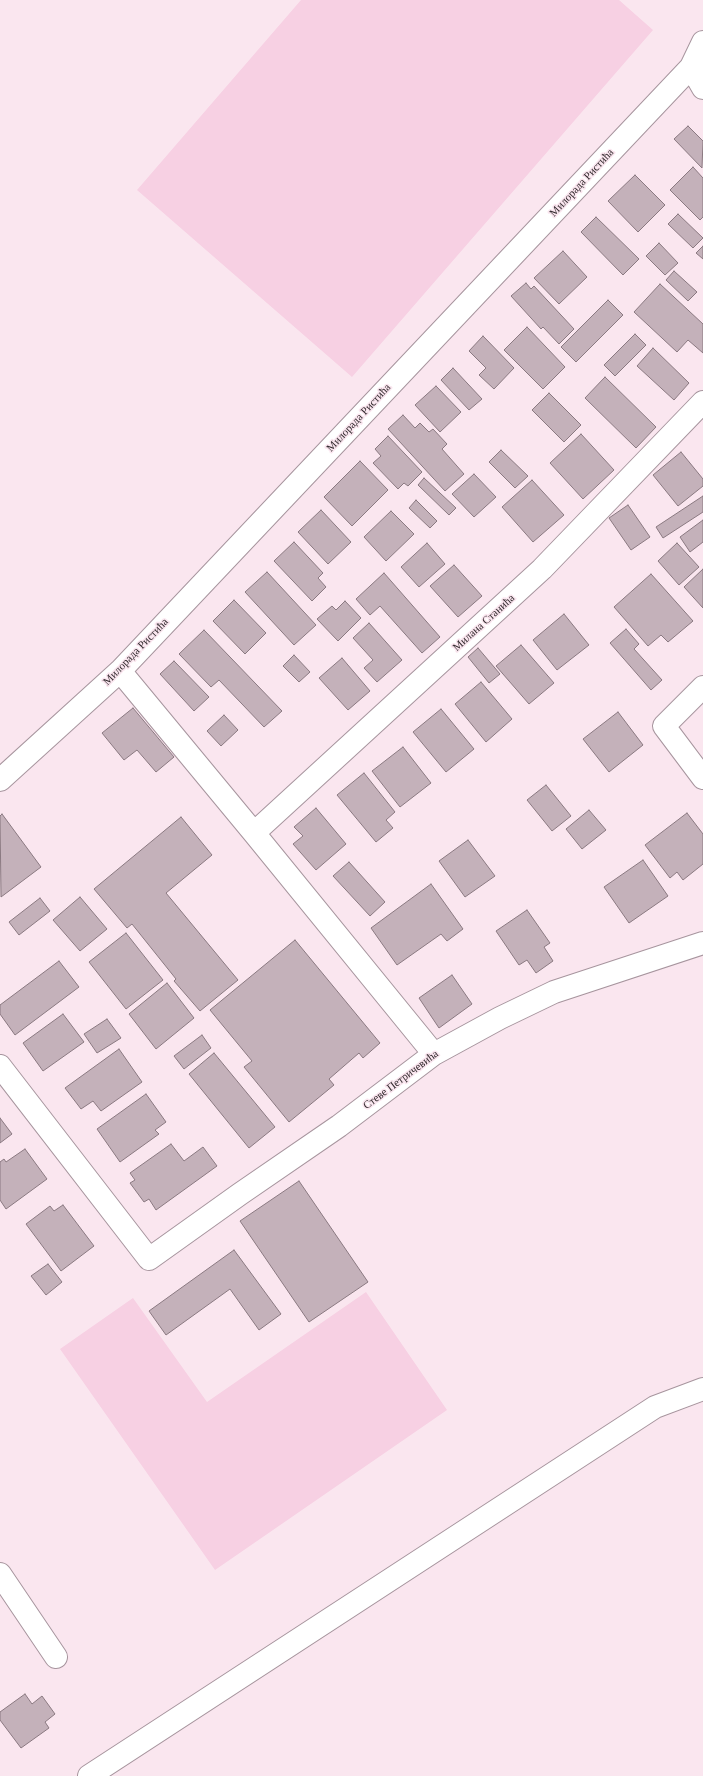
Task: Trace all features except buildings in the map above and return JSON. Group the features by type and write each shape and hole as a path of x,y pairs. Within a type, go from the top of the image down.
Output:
{"street":[{"name":"Милорада Ристића","path":"0,780 120,671 691,67 703,42"},
{"path":"691,67 703,88"},
{"name":"Милана Станића","path":"254,833 542,569 703,402"},
{"path":"120,671 434,1054"},
{"path":"703,687 664,726 703,778"},
{"name":"Стеве Петричевића","path":"0,1066 149,1259 339,1126 434,1054 500,1018 554,992 703,943"},
{"path":"89,1776 655,1407 703,1389"},
{"path":"0,1574 56,1657"}],"shaded area":[{"path":"301,0 619,0 653,30 352,377 137,190"},
{"path":"366,1292 447,1410 215,1570 60,1349 133,1298 207,1402"}]}
